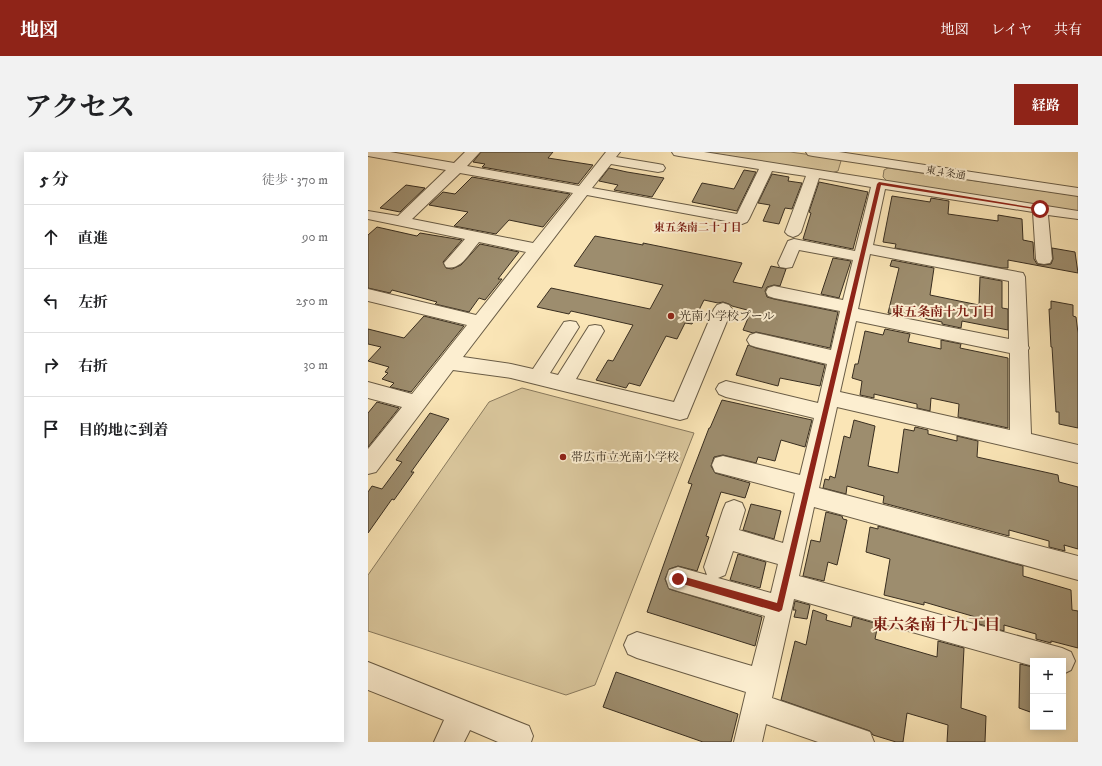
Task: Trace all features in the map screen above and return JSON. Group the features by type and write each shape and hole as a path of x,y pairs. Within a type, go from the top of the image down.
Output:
{"street":[{"path":"368,152 456,169 742,219 767,166"},
{"path":"402,221 473,152"},
{"path":"679,152 1078,215"},
{"name":"東４条通","path":"814,152 876,154 1078,183"},
{"path":"841,178 845,154"},
{"path":"748,742 863,253 876,183 876,154"},
{"name":"東４条通","path":"876,154 1078,192"},
{"path":"369,464 610,155 658,168"},
{"path":"793,232 814,174"},
{"path":"1040,209 1044,259"},
{"path":"368,214 537,249"},
{"path":"452,263 476,236"},
{"path":"786,263 794,244 1017,277 1020,348 1021,441"},
{"path":"774,292 1020,348"},
{"path":"368,295 480,322"},
{"path":"449,362 511,371 680,412 723,309"},
{"path":"538,378 570,326"},
{"path":"563,384 595,331"},
{"path":"756,340 838,359"},
{"path":"726,389 827,405 1021,441 1078,454"},
{"path":"368,390 417,403"},
{"path":"724,465 807,491 1078,568"},
{"path":"716,568 734,510"},
{"path":"726,537 792,557"},
{"path":"678,579 782,596 1050,658"},
{"path":"637,644 759,695 860,742"},
{"path":"1066,662 1078,665"},
{"path":"368,676 519,736 516,742"},
{"path":"448,742 463,714"}],"shaded area":[{"path":"705,152 790,152 835,158 841,161 838,171 831,173"},
{"path":"888,168 1078,196 1078,212 888,182 883,177 884,170"},
{"path":"522,388 694,433 595,685 566,695 368,631 368,575 489,402"}],"building":[{"path":"481,152 553,152 548,158 593,165 578,184 482,167 485,164 473,162"},
{"path":"609,168 664,178 652,197 614,190 618,185 599,181"},
{"path":"744,170 756,172 737,211 692,202 702,183 734,189"},
{"path":"772,174 789,177 788,181 802,183 792,209 785,208 779,224 763,221 770,205 758,203"},
{"path":"472,177 570,194 543,227 509,220 496,234 454,226 468,212 429,205 443,192 455,194"},
{"path":"819,182 868,192 853,249 803,239 811,213 809,212"},
{"path":"406,185 425,188 400,212 380,208"},
{"path":"892,196 930,202 931,198 949,201 948,214 998,221 998,215 1022,219 1023,240 1033,242 1034,259 1037,264 1051,264 1053,259 1052,248 1075,252 1078,273 1008,260 1008,268 1002,268 895,248 896,244 883,242"},
{"path":"377,227 417,236 420,233 462,240 443,262 446,268 452,269 461,265 480,244 519,252 498,279 502,279 485,300 479,298 469,312 435,304 437,302 392,290 390,293 368,288 368,235"},
{"path":"595,236 643,245 643,243 742,263 733,282 762,288 771,266 786,269 780,286 774,285 767,287 765,291 767,297 838,312 830,348 743,330 751,311 723,302 718,303 704,300 692,324 685,323 677,339 666,336 640,386 629,383 626,388 596,380 608,360 613,361 633,325 571,311 569,314 537,307 551,288 650,309 663,285 574,266"},
{"path":"833,258 851,261 839,298 821,294"},
{"path":"892,260 934,268 930,295 979,305 980,277 1002,281 1002,308 1008,309 1008,330 962,321 961,328 942,324 942,322 913,316 912,318 888,313 899,268 890,266"},
{"path":"1051,301 1073,305 1073,316 1076,317 1078,333 1078,428 1059,424 1059,412 1056,412 1049,309 1051,309"},
{"path":"424,316 464,326 411,392 390,387 394,383 382,379 388,373 385,372 389,367 368,361 381,347 368,344 368,329 404,338"},
{"path":"885,329 910,334 908,342 941,349 941,340 961,344 960,348 1008,358 1008,428 958,417 959,404 931,398 930,411 917,408 917,404 874,394 874,398 860,395 862,381 852,378 855,364 858,364 865,331 883,335"},
{"path":"748,345 825,365 820,386 780,378 778,386 736,375"},
{"path":"722,400 812,420 805,447 781,440 775,461 758,457 756,463 723,455 714,457 711,466 715,473 750,483 745,498 721,492 706,536 709,537 697,571 678,566 669,569 665,579 669,589 762,617 755,646 647,612 692,484 688,483 709,428"},
{"path":"377,402 399,408 368,447 368,413"},
{"path":"430,413 449,419 411,472 414,472 394,500 392,499 368,533 368,492 372,486 382,489 402,462 396,460"},
{"path":"854,420 875,426 868,466 898,473 904,429 914,431 915,427 928,430 928,434 957,441 957,436 978,441 977,457 1058,475 1059,482 1078,487 1078,549 1064,545 1065,551 1049,547 1049,541 1009,530 1009,536 883,503 884,496 847,486 846,494 823,488 825,479 829,480 830,476 835,478 844,436 850,438"},
{"path":"751,504 781,511 774,539 743,530"},
{"path":"826,512 842,516 843,519 847,520 837,565 828,562 824,581 803,576 811,540 820,542"},
{"path":"878,526 1023,566 1023,576 1071,590 1072,610 1078,611 1078,648 1036,639 1036,634 1004,625 1004,631 979,624 979,618 924,602 924,605 884,595 890,559 866,552 870,527 878,529"},
{"path":"738,554 766,562 760,588 730,580"},
{"path":"795,601 810,605 807,619 794,617 796,610 793,610"},
{"path":"813,610 827,615 826,620 851,627 853,617 878,624 875,639 937,657 938,641 964,648 961,708 986,716 985,742 947,742 948,725 907,713 903,742 896,742 873,735 870,731 781,700 795,641 806,645"},
{"path":"1020,664 1030,666 1030,712 1019,708"},
{"path":"616,672 738,714 731,742 703,742 603,707"}],"place":[{"name":"光南小学校プール","path":"671,316"},
{"name":"帯広市立光南小学校","path":"563,457"}],"district":[{"name":"東五条南二十丁目","path":"698,227"},
{"name":"東五条南十九丁目","path":"943,311"},
{"name":"東六条南十九丁目","path":"936,624"}],"route":[{"path":"678,579 779,608 879,184 1040,209"}]}
